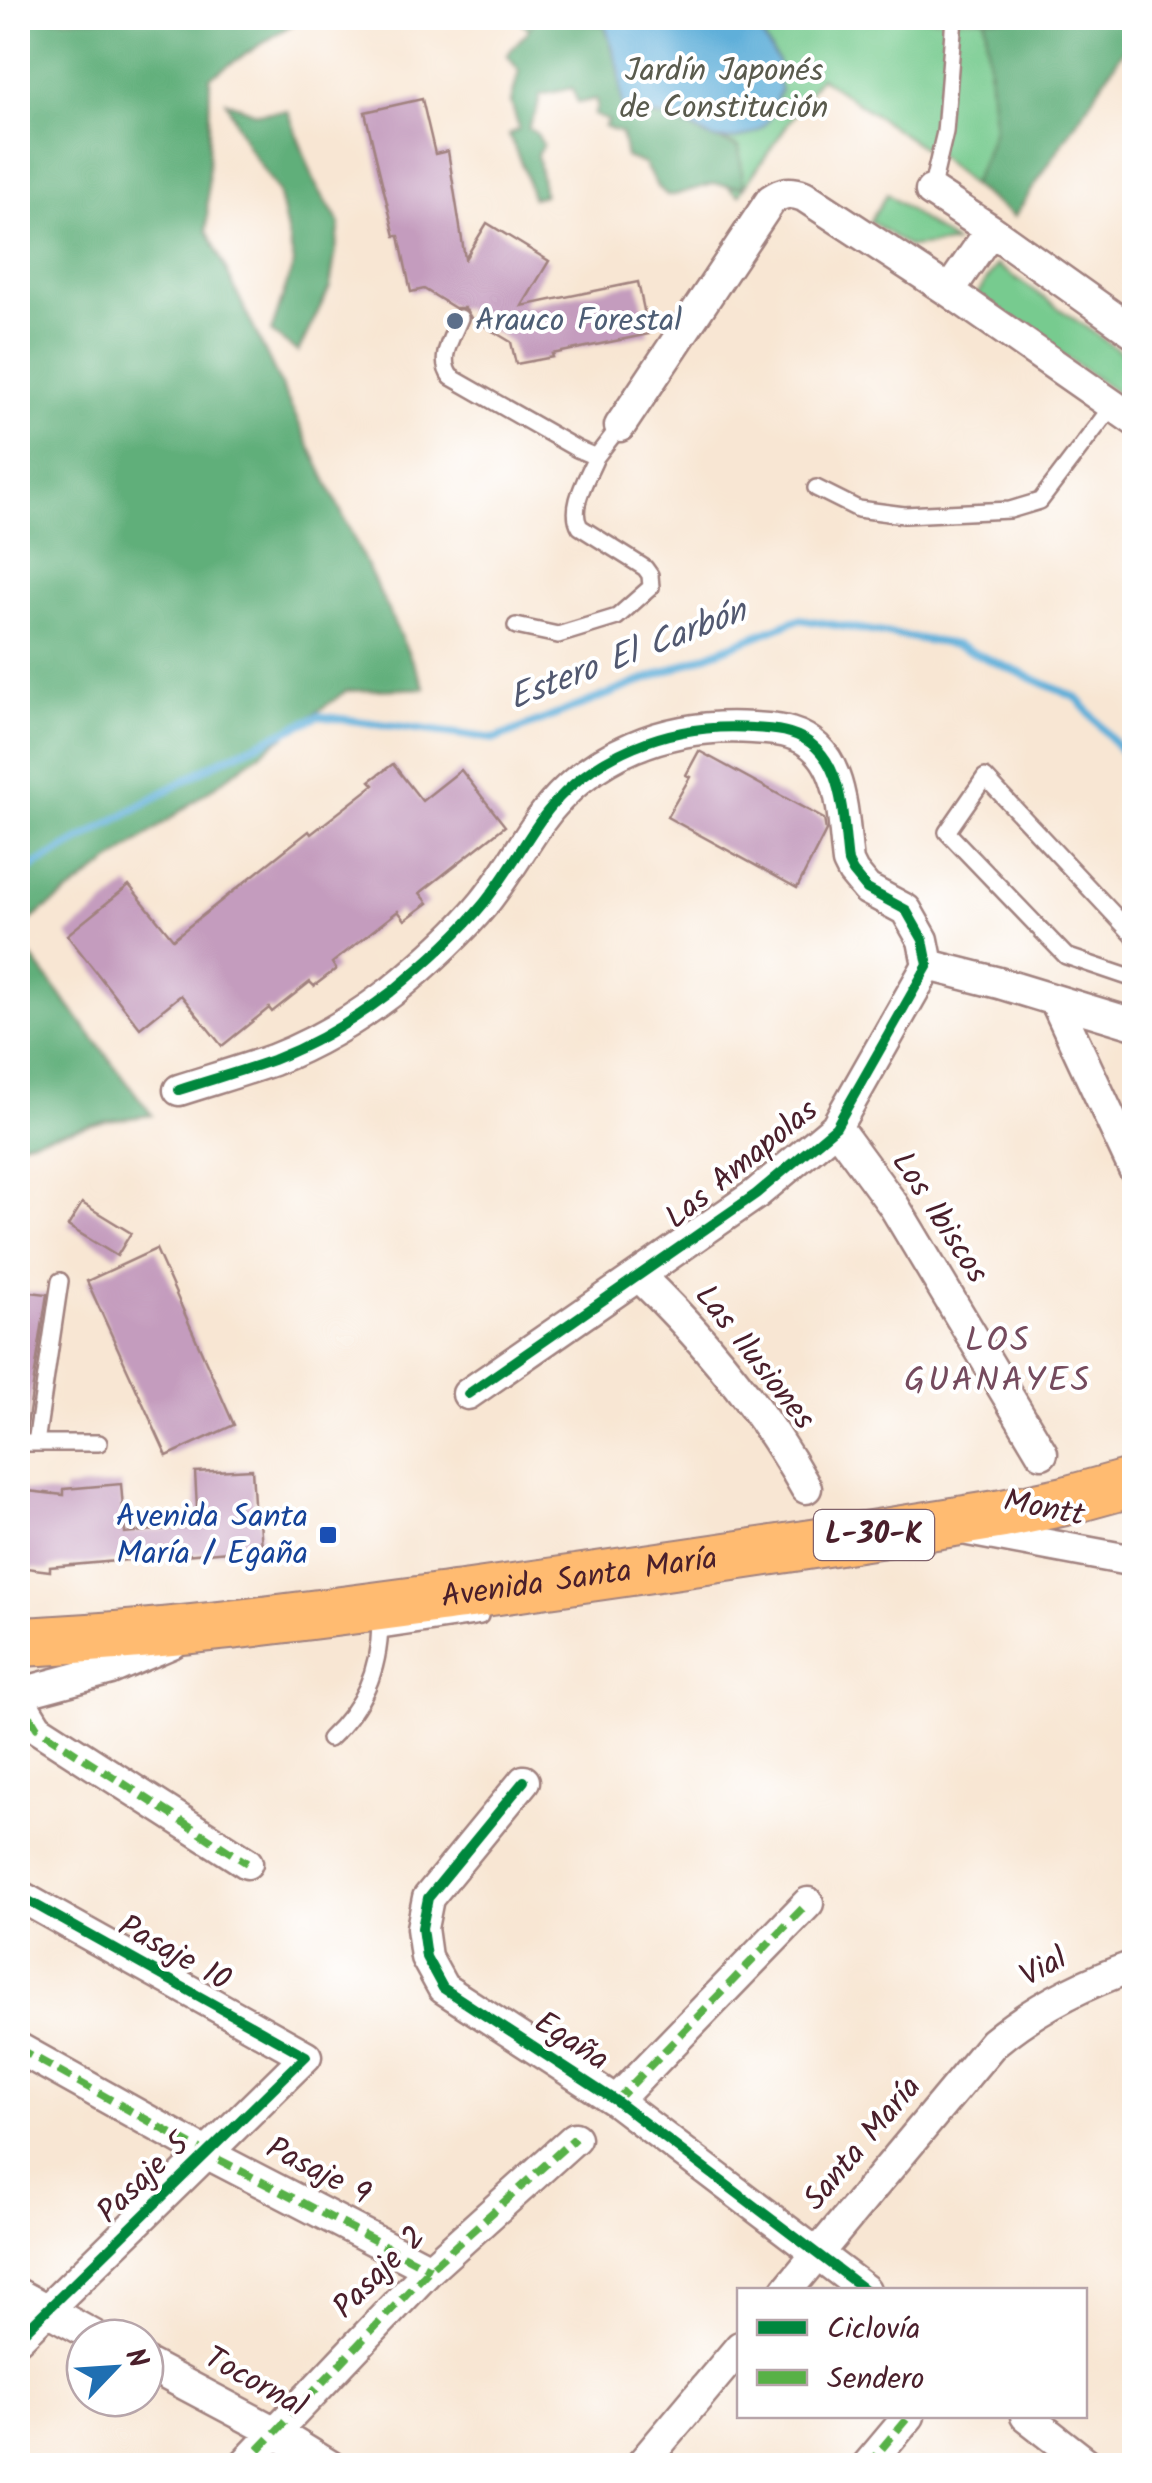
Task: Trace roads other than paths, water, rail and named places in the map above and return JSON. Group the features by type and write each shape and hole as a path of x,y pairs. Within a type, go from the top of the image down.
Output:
{"main road":[{"name":"Avenida Santa María","path":"18,1642 92,1639 217,1625 379,1619 516,1587 940,1524 1049,1504 1134,1482"}],"street":[{"path":"931,191 1134,332"},
{"path":"620,426 766,207 786,193 804,196 1124,413"},
{"path":"949,291 991,230"},
{"path":"178,1090 273,1060 338,1027 386,996 441,949 504,877 560,798 606,760 678,732 730,726 799,736 812,744 832,767 848,862 860,882 876,896 906,910 924,940 928,965 1134,1024"},
{"name":"Las Amapolas","path":"468,1394 756,1194 836,1127 928,965"},
{"path":"1055,1000 1134,1169"},
{"name":"Los Ibiscos","path":"836,1127 894,1206 1042,1452"},
{"name":"Las Ilusiones","path":"640,1276 689,1325 744,1391 806,1488"},
{"name":"Montt","path":"940,1524 1134,1561"},
{"path":"217,1625 111,1669 18,1696 37,1728 247,1863"},
{"name":"Egaña","path":"524,1781 428,1898 422,1928 426,1957 442,1988 616,2101 863,2288"},
{"name":"Pasaje 10","path":"18,1895 306,2056"},
{"path":"616,2101 808,1903"},
{"name":"Vial","path":"993,2043 1058,1997 1134,1966"},
{"name":"Santa María","path":"789,2288 993,2043"},
{"name":"Pasaje 9","path":"18,2048 206,2153 430,2270"},
{"name":"Pasaje 5","path":"18,2338 306,2056"},
{"name":"Pasaje 2","path":"243,2466 430,2270 575,2138"},
{"path":"18,2294 65,2321"},
{"path":"640,2466 737,2351"},
{"name":"Tocornal","path":"165,2374 330,2466"},
{"path":"867,2466 907,2418"},
{"path":"1028,2418 1083,2463"}],"lane":[{"path":"931,191 945,132 954,18"},
{"path":"460,318 444,358 451,377 596,456"},
{"path":"816,488 858,508 904,515 1010,510 1040,501 1124,413"},
{"path":"516,626 558,635 617,617 651,587 650,575 644,568 580,527 575,518 596,456 620,426"},
{"path":"1134,936 985,777 947,832 1066,956 1134,979"},
{"path":"36,1443 60,1281"},
{"path":"18,1443 100,1443"},
{"path":"329,1740 365,1695 377,1659 379,1619"}],"water":[{"path":"608,18 751,18 778,61 781,90 767,123 748,136 720,140 679,121 639,116 622,108 619,69 605,25"}],"waterway":[{"name":"Estero El Carbón","path":"18,875 221,760 319,716 495,739 799,619 956,645 1077,698 1134,766"}],"place":[{"name":"Arauco Forestal","path":"455,321"},
{"name":"Avenida Santa María / Egaña","path":"328,1535"}],"district":[{"name":"LOS GUANAYES","path":"998,1362"}],"park label":[{"name":"Jardín Japonés de Constitución","path":"724,90"}]}
